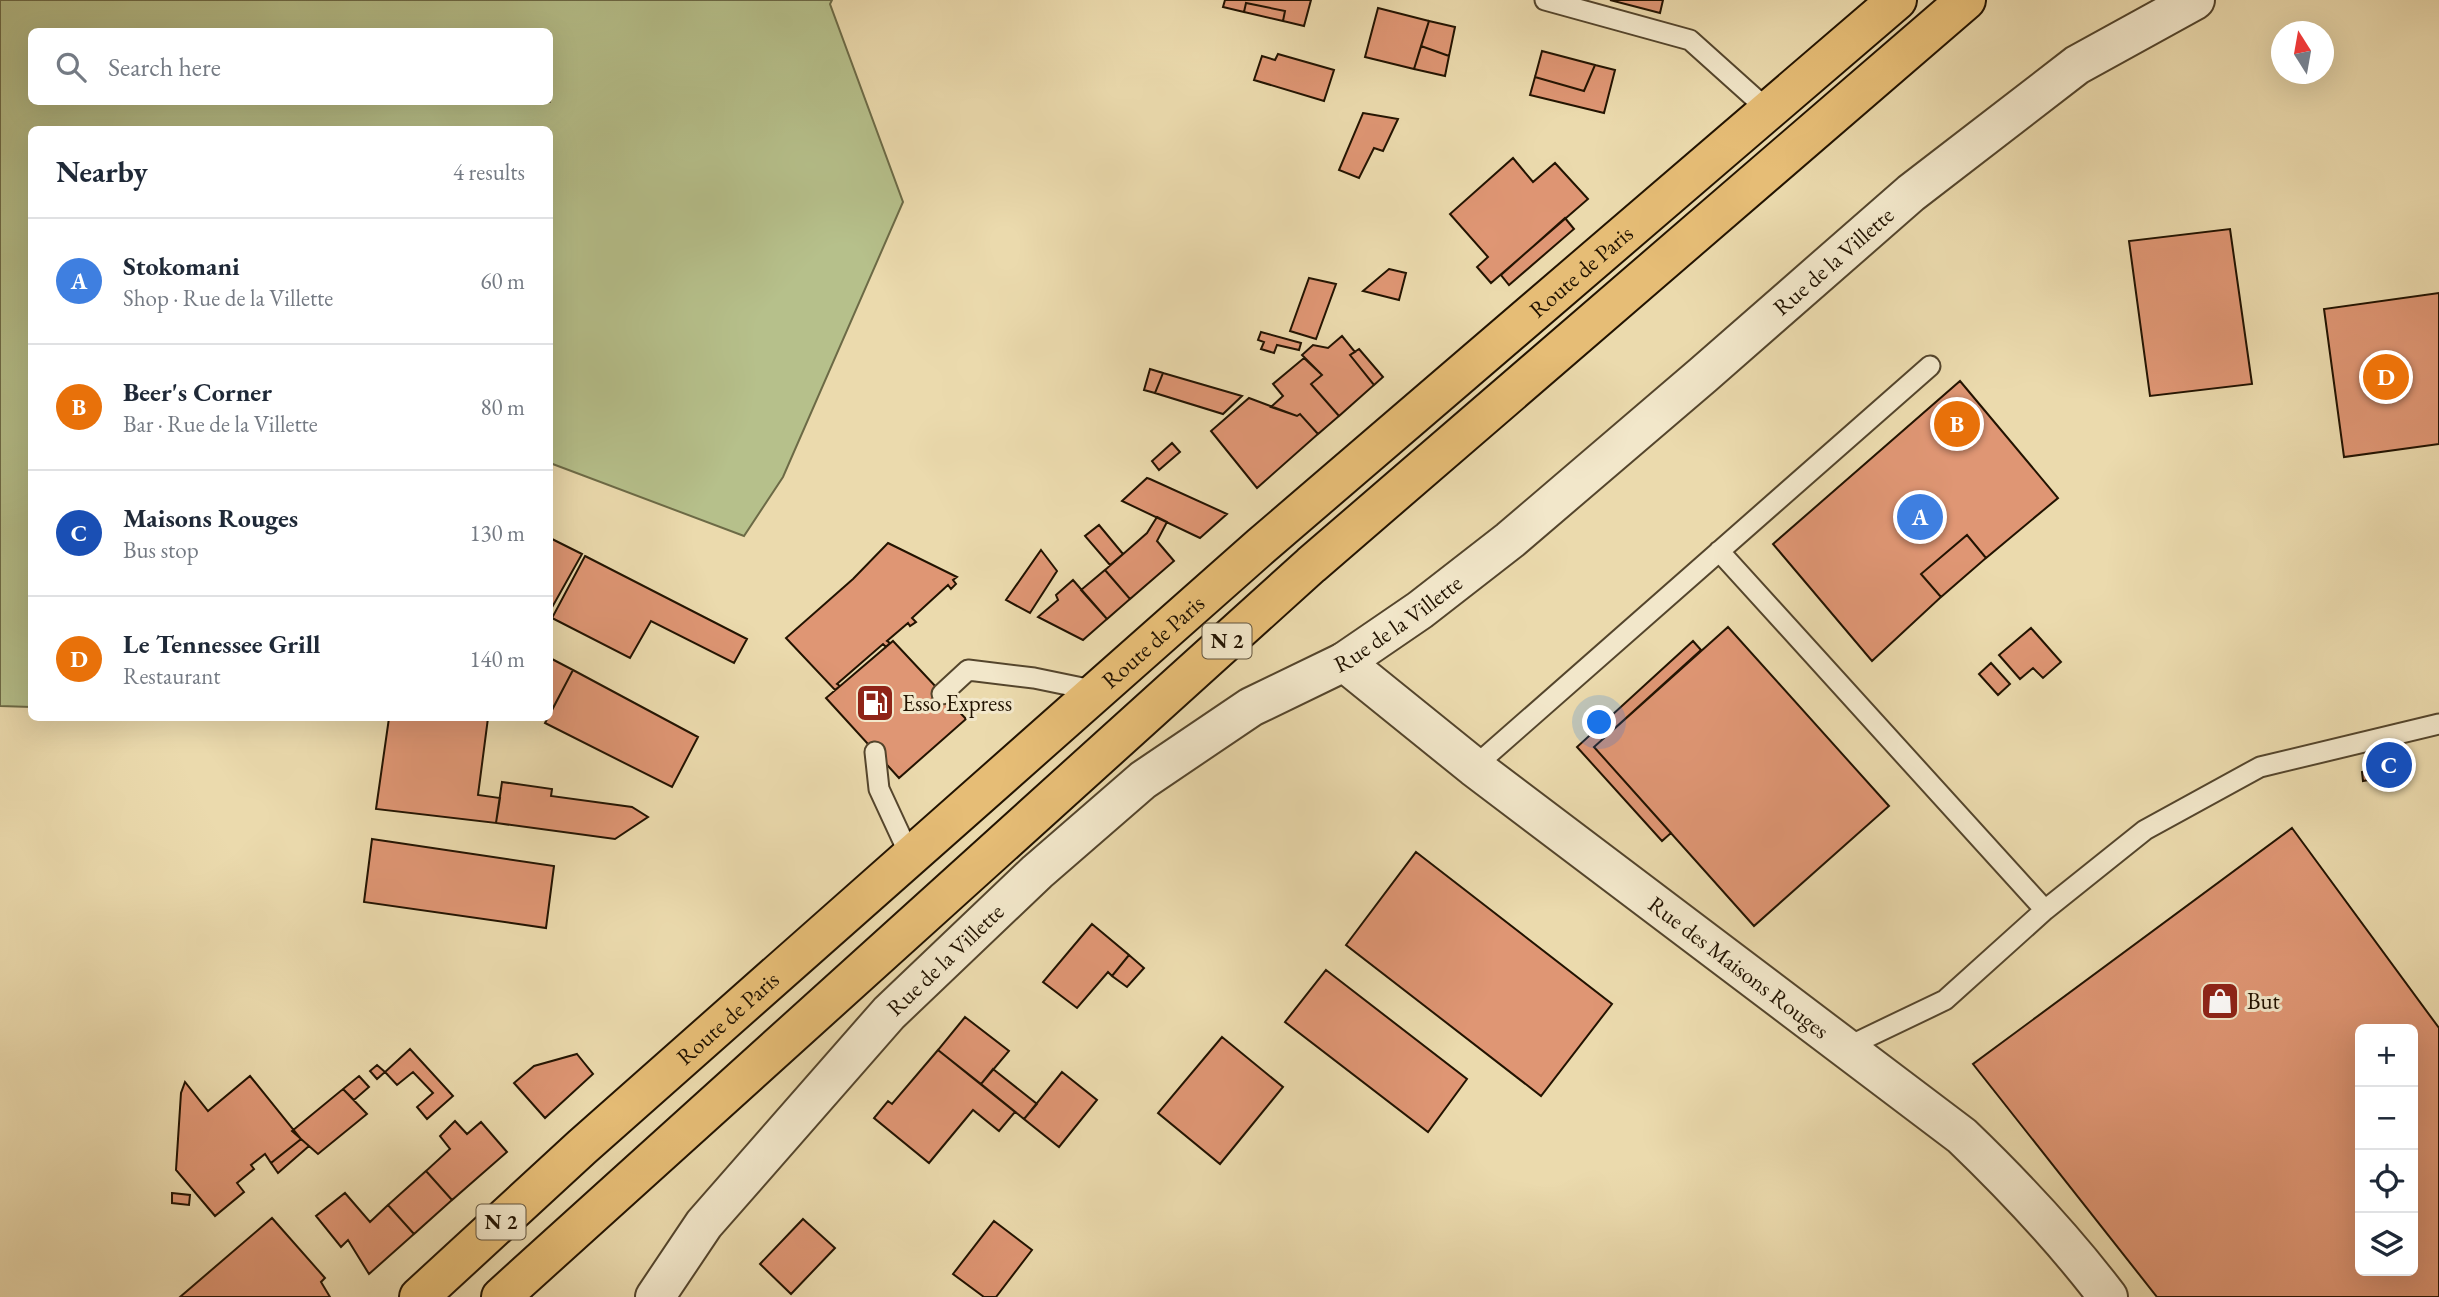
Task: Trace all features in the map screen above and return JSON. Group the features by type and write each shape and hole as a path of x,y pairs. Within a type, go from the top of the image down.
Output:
{"main road":[{"name":"Route de Paris","path":"419,1297 582,1147 1261,546 1897,0"},
{"name":"Route de Paris","path":"501,1297 1311,565 1966,0"}],"street":[{"name":"Rue de la Villette","path":"655,1297 704,1224 890,1013 1037,872 1154,773 1251,707 1344,662 1420,610 1510,540 1911,192 2077,65 2194,0"},
{"name":"Rue des Maisons Rouges","path":"1344,662 1474,767 1962,1136 2012,1183 2108,1297"}],"lane":[{"path":"1545,0 1690,40 1768,110"},
{"path":"1474,767 1930,366"},
{"path":"1719,551 2045,910"},
{"path":"942,694 968,670 1034,678 1097,691"},
{"path":"1847,1047 1945,1000 2045,910 2145,830 2259,767 2439,724"},
{"path":"875,751 879,789 904,843 913,855"}],"green space":[{"path":"0,0 832,0 830,4 903,202 783,477 744,536 553,464 553,126 28,126 28,707 0,706"}],"building":[{"path":"1225,0 1311,0 1304,26 1283,21 1285,11 1246,3 1244,12 1223,7"},
{"path":"1610,0 1663,0 1660,13"},
{"path":"1246,3 1285,11 1283,21 1244,12"},
{"path":"1378,8 1429,21 1414,69 1365,57"},
{"path":"1429,21 1455,27 1449,56 1421,46"},
{"path":"1421,46 1449,56 1445,76 1414,69"},
{"path":"1542,51 1595,65 1584,91 1535,77"},
{"path":"1278,54 1334,70 1324,101 1254,80 1262,56 1275,60"},
{"path":"1595,65 1615,70 1604,113 1530,95 1535,77 1584,91"},
{"path":"1363,113 1398,119 1383,151 1374,148 1359,178 1339,170"},
{"path":"1513,158 1533,182 1555,163 1588,199 1491,283 1477,267 1488,257 1450,214"},
{"path":"1565,218 1574,229 1509,285 1501,275"},
{"path":"2230,229 2252,384 2150,396 2129,241"},
{"path":"1389,269 1406,273 1399,300 1363,291"},
{"path":"1309,278 1336,284 1316,339 1290,331"},
{"path":"2439,293 2439,444 2344,457 2324,309"},
{"path":"1261,332 1301,343 1299,350 1277,345 1274,353 1261,349 1264,342 1258,340"},
{"path":"1342,336 1355,352 1350,355 1374,385 1339,416 1311,384 1322,375 1302,355 1313,345 1328,348"},
{"path":"1359,349 1383,377 1374,385 1350,355"},
{"path":"1304,358 1322,375 1311,384 1339,416 1318,434 1300,414 1297,416 1271,407 1283,396 1273,384"},
{"path":"1150,369 1163,373 1155,393 1144,390"},
{"path":"1163,373 1242,396 1223,414 1155,393"},
{"path":"1960,381 2058,498 1986,558 1967,535 1921,574 1941,597 1872,661 1773,544"},
{"path":"1249,398 1297,416 1300,414 1318,434 1257,488 1211,431"},
{"path":"1172,443 1180,452 1159,470 1152,461"},
{"path":"1147,478 1227,514 1200,538 1122,501"},
{"path":"1157,517 1167,522 1157,541 1174,561 1130,599 1105,570 1147,533"},
{"path":"1099,525 1123,554 1110,565 1085,536"},
{"path":"1967,535 1986,558 1941,597 1921,574"},
{"path":"553,540 582,554 553,606"},
{"path":"888,543 957,577 953,580 956,584 951,589 948,585 912,618 916,622 910,626 908,623 887,641 890,643 886,647 883,644 837,684 840,686 835,690 786,638 853,579"},
{"path":"1041,550 1057,571 1030,613 1006,600"},
{"path":"585,556 747,639 734,663 651,621 630,658 553,619"},
{"path":"1105,570 1130,599 1107,619 1081,590"},
{"path":"1073,580 1107,619 1083,640 1038,617 1058,600 1056,595"},
{"path":"1728,627 1889,806 1754,926 1594,747"},
{"path":"2031,628 2061,662 2043,678 2033,668 2020,679 1999,655"},
{"path":"893,641 966,719 899,778 826,698"},
{"path":"1693,641 1701,650 1594,747 1671,833 1662,841 1577,747"},
{"path":"553,660 573,670 553,708"},
{"path":"1991,663 2010,684 1998,695 1979,674"},
{"path":"573,670 698,737 672,787 545,723 553,721 553,708"},
{"path":"389,721 488,721 478,795 500,798 496,823 376,809"},
{"path":"2382,767 2385,777 2363,781 2362,772"},
{"path":"502,782 552,789 551,796 632,807 648,817 615,839 496,823"},
{"path":"2292,828 2439,1028 2439,1297 2157,1297 1973,1064"},
{"path":"372,839 554,866 546,928 364,902"},
{"path":"1416,852 1612,1004 1541,1096 1346,945"},
{"path":"1092,924 1129,955 1112,976 1108,972 1077,1008 1043,982"},
{"path":"1129,955 1144,968 1127,987 1112,976"},
{"path":"1326,970 1467,1079 1428,1132 1285,1022"},
{"path":"965,1017 1009,1051 981,1084 938,1050"},
{"path":"1222,1037 1283,1087 1220,1164 1158,1113"},
{"path":"410,1049 453,1096 427,1119 417,1107 433,1093 413,1072 397,1085 385,1072"},
{"path":"938,1050 1015,1112 999,1131 973,1110 929,1163 874,1118 888,1101 892,1104"},
{"path":"577,1054 593,1074 545,1118 514,1083 534,1066"},
{"path":"377,1065 385,1072 377,1079 370,1071"},
{"path":"993,1069 1037,1104 1024,1119 981,1084"},
{"path":"1062,1072 1097,1100 1059,1147 1024,1119"},
{"path":"250,1076 301,1139 271,1163 265,1154 251,1165 254,1169 237,1183 244,1192 215,1216 176,1170 181,1093 185,1082 208,1111"},
{"path":"359,1076 369,1087 354,1100 343,1089"},
{"path":"343,1089 367,1114 318,1154 292,1131"},
{"path":"455,1121 467,1134 481,1122 507,1152 452,1200 426,1171 450,1149 440,1136"},
{"path":"301,1139 309,1146 278,1173 271,1163"},
{"path":"426,1171 452,1200 414,1234 388,1205"},
{"path":"172,1193 190,1195 189,1205 172,1203"},
{"path":"345,1193 370,1222 388,1205 414,1234 369,1274 348,1240 341,1247 316,1216"},
{"path":"272,1218 325,1278 321,1282 330,1297 180,1297"},
{"path":"803,1219 835,1248 791,1294 760,1264"},
{"path":"994,1221 1032,1250 996,1297 984,1297 953,1274"}],"place":[{"name":"Le Tennessee Grill","path":"2386,377"},
{"name":"Beer's Corner","path":"1957,424"},
{"name":"Stokomani","path":"1920,517"},
{"name":"Esso Express","path":"875,703"},
{"name":"Maisons Rouges","path":"2389,765"},
{"name":"But","path":"2220,1001"}]}
